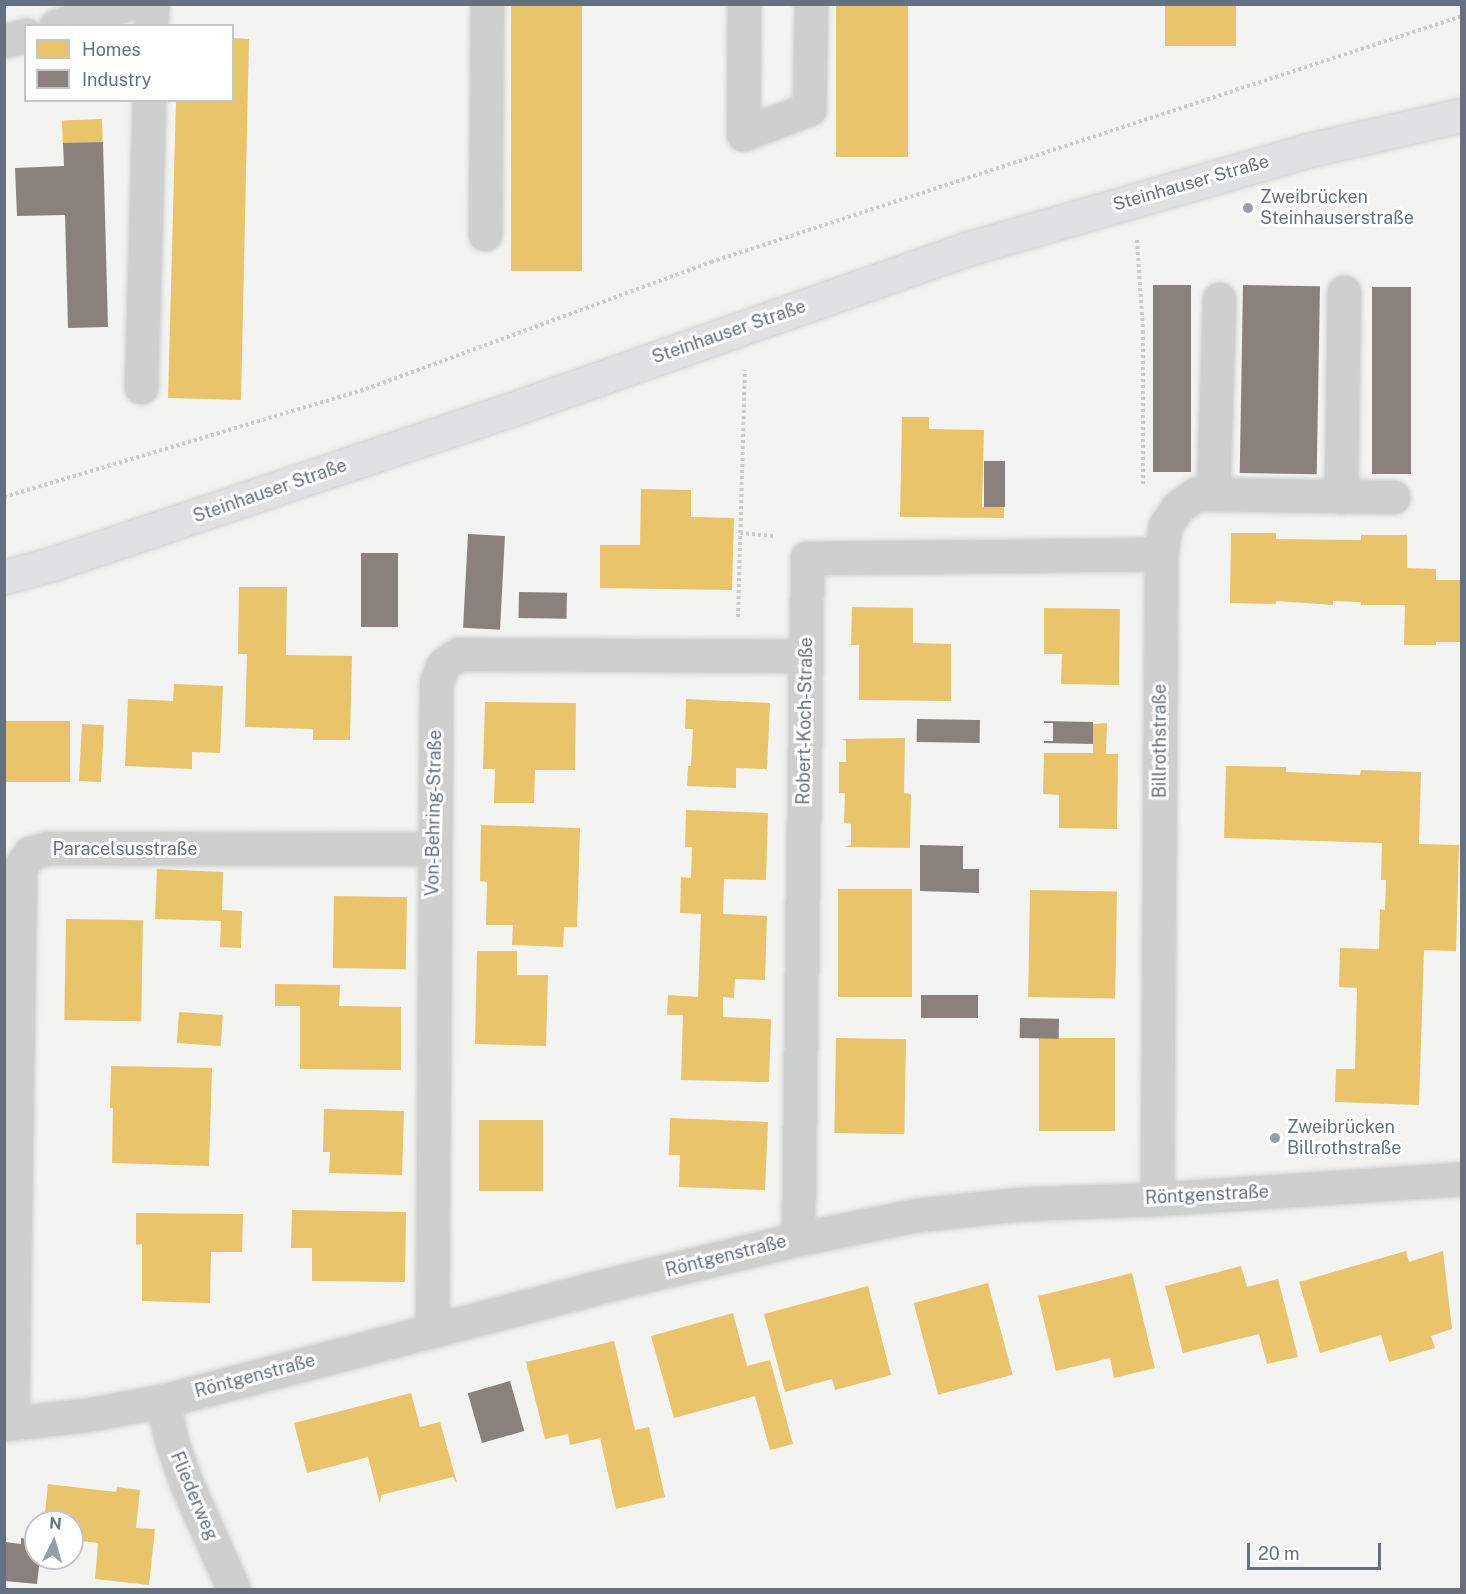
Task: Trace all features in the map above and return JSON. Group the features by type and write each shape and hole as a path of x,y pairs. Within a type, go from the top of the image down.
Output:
{"main road":[{"name":"Steinhauser Straße","path":"4,577 52,564 461,426 970,248 1134,198 1305,151 1461,115"}],"street":[{"path":"62,24 126,4"},
{"path":"152,4 152,24"},
{"path":"485,234 487,4"},
{"path":"744,4 743,134 809,109 811,4"},
{"path":"4,41 24,36"},
{"path":"141,387 149,102"},
{"path":"1341,496 1344,292"},
{"path":"1213,494 1219,299"},
{"path":"1163,540 1178,507 1196,494 1393,497"},
{"name":"Robert-Koch-Straße","path":"798,1239 807,558 1163,540"},
{"name":"Billrothstraße","path":"1157,1199 1163,540"},
{"name":"Von-Behring-Straße","path":"432,1328 433,849 436,683 443,665 459,654 806,656"},
{"name":"Paracelsusstraße","path":"8,1423 12,923 20,867 30,854 47,848 433,849"},
{"name":"Röntgenstraße","path":"8,1423 86,1415 162,1401 432,1328 798,1239 917,1215 1021,1204 1157,1199 1461,1179"},
{"name":"Fliederweg","path":"162,1401 173,1446 187,1485 234,1590"}],"path":[{"path":"4,497 366,389 711,262 1461,16"},
{"path":"1134,198 1143,331 1143,484 1149,508 1163,540"},
{"path":"738,654 746,326"}],"building: Homes":[{"path":"511,4 582,4 582,271 511,271"},
{"path":"836,4 908,4 908,157 836,157"},
{"path":"1165,4 1236,4 1236,46 1165,46"},
{"path":"234,38 249,39 241,400 168,398 176,102 234,102"},
{"path":"102,119 103,142 63,143 62,120"},
{"path":"902,417 929,417 929,429 984,430 982,507 1004,507 1004,518 900,517"},
{"path":"641,489 691,490 691,517 734,518 732,590 600,588 600,545 640,545"},
{"path":"1231,533 1276,533 1276,539 1361,540 1361,535 1407,535 1407,568 1436,569 1436,580 1461,580 1461,642 1404,645 1405,605 1361,605 1361,602 1333,601 1333,605 1276,601 1276,604 1230,603"},
{"path":"239,587 287,587 286,655 352,656 350,740 313,740 313,729 245,727 247,654 238,654"},
{"path":"852,607 913,608 913,643 951,644 951,701 859,700 859,645 851,645"},
{"path":"1044,608 1120,609 1119,685 1061,684 1062,654 1044,654"},
{"path":"174,684 223,686 220,753 192,752 192,769 125,766 128,699 173,701"},
{"path":"686,699 770,703 767,769 736,768 736,788 687,786 688,766 691,766 693,729 685,729"},
{"path":"485,702 576,703 575,770 535,770 534,803 494,803 495,769 483,769"},
{"path":"4,721 70,721 70,782 4,782"},
{"path":"1107,723 1106,754 1118,754 1117,829 1059,828 1059,795 1043,794 1044,753 1093,753 1093,724"},
{"path":"82,724 104,725 101,782 79,781"},
{"path":"905,738 904,793 911,794 910,848 844,847 851,845 851,824 844,823 845,793 839,793 839,762 846,762 846,741 842,739"},
{"path":"1226,766 1286,767 1286,772 1360,775 1361,770 1421,772 1419,844 1459,845 1456,951 1424,950 1419,1105 1335,1102 1336,1069 1355,1069 1357,988 1339,987 1340,948 1379,949 1380,909 1385,910 1386,880 1381,880 1382,843 1224,838"},
{"path":"686,810 768,813 766,880 724,879 723,914 767,916 765,980 735,979 734,998 723,997 723,1017 771,1019 769,1082 681,1080 683,1015 667,1015 668,995 698,997 701,914 680,913 681,877 691,878 692,847 685,847"},
{"path":"481,825 580,828 577,927 564,927 563,947 512,945 513,925 486,925 487,882 480,881"},
{"path":"157,869 223,872 222,910 242,911 241,948 220,947 221,921 155,919"},
{"path":"838,889 912,889 912,997 838,997"},
{"path":"1030,890 1117,892 1115,999 1028,997"},
{"path":"334,896 407,897 406,969 333,968"},
{"path":"66,919 143,920 141,1021 64,1020"},
{"path":"477,951 517,951 517,975 548,975 546,1046 475,1044"},
{"path":"275,984 340,985 339,1006 401,1007 401,1070 300,1069 300,1006 275,1006"},
{"path":"179,1012 223,1015 221,1046 177,1043"},
{"path":"836,1038 906,1039 904,1134 834,1133"},
{"path":"1039,1038 1115,1038 1115,1131 1039,1131"},
{"path":"111,1066 212,1068 209,1166 112,1163"},
{"path":"324,1109 404,1111 402,1175 329,1173 330,1152 323,1152"},
{"path":"670,1118 768,1122 765,1190 679,1187 680,1155 669,1155"},
{"path":"479,1120 543,1120 543,1191 479,1191"},
{"path":"292,1210 406,1212 405,1282 312,1281 312,1248 291,1248"},
{"path":"136,1213 243,1214 242,1252 211,1252 210,1303 142,1301 142,1244 136,1245"},
{"path":"1406,1251 1409,1262 1443,1251 1452,1329 1431,1336 1435,1348 1389,1362 1381,1335 1320,1353 1299,1282"},
{"path":"1241,1266 1247,1287 1278,1279 1298,1357 1267,1364 1259,1334 1183,1353 1165,1286"},
{"path":"1132,1273 1155,1368 1114,1378 1110,1358 1056,1371 1038,1296"},
{"path":"988,1283 1013,1375 938,1395 914,1303"},
{"path":"868,1286 891,1375 835,1390 832,1379 785,1392 764,1314"},
{"path":"733,1313 747,1366 770,1360 793,1444 770,1450 755,1396 674,1418 651,1336"},
{"path":"614,1341 635,1430 649,1427 665,1497 616,1509 600,1438 570,1445 568,1434 545,1439 526,1362"},
{"path":"411,1393 420,1427 440,1422 457,1483 453,1477 381,1495 380,1504 368,1457 307,1473 294,1423"},
{"path":"48,1484 116,1492 117,1487 140,1490 136,1528 155,1529 149,1585 95,1579 98,1543 84,1541 84,1510 45,1510"}],"building: Industry":[{"path":"103,142 108,327 68,328 65,215 17,216 15,168 64,166 63,143"},
{"path":"1153,285 1191,285 1191,472 1153,472"},
{"path":"1243,285 1320,286 1317,474 1240,473"},
{"path":"1372,287 1411,287 1411,474 1372,474"},
{"path":"984,461 1005,461 1005,507 984,507"},
{"path":"468,534 505,536 500,630 463,628"},
{"path":"361,553 398,553 398,627 361,627"},
{"path":"519,592 567,593 567,619 519,618"},
{"path":"917,719 980,720 980,743 917,742"},
{"path":"1044,721 1093,722 1093,744 1044,743 1044,741 1053,741 1053,723 1044,723"},
{"path":"920,845 963,846 963,869 979,869 979,893 920,891"},
{"path":"921,995 978,995 978,1018 921,1018"},
{"path":"1020,1018 1059,1019 1059,1039 1020,1038"},
{"path":"510,1381 524,1431 482,1443 468,1393"},
{"path":"21,1538 24,1538 24,1570 39,1570 37,1584 5,1581 5,1542 21,1544"}],"place":[{"name":"Zweibrücken Steinhauserstraße","path":"1248,208"},
{"name":"Zweibrücken Billrothstraße","path":"1275,1138"}]}
